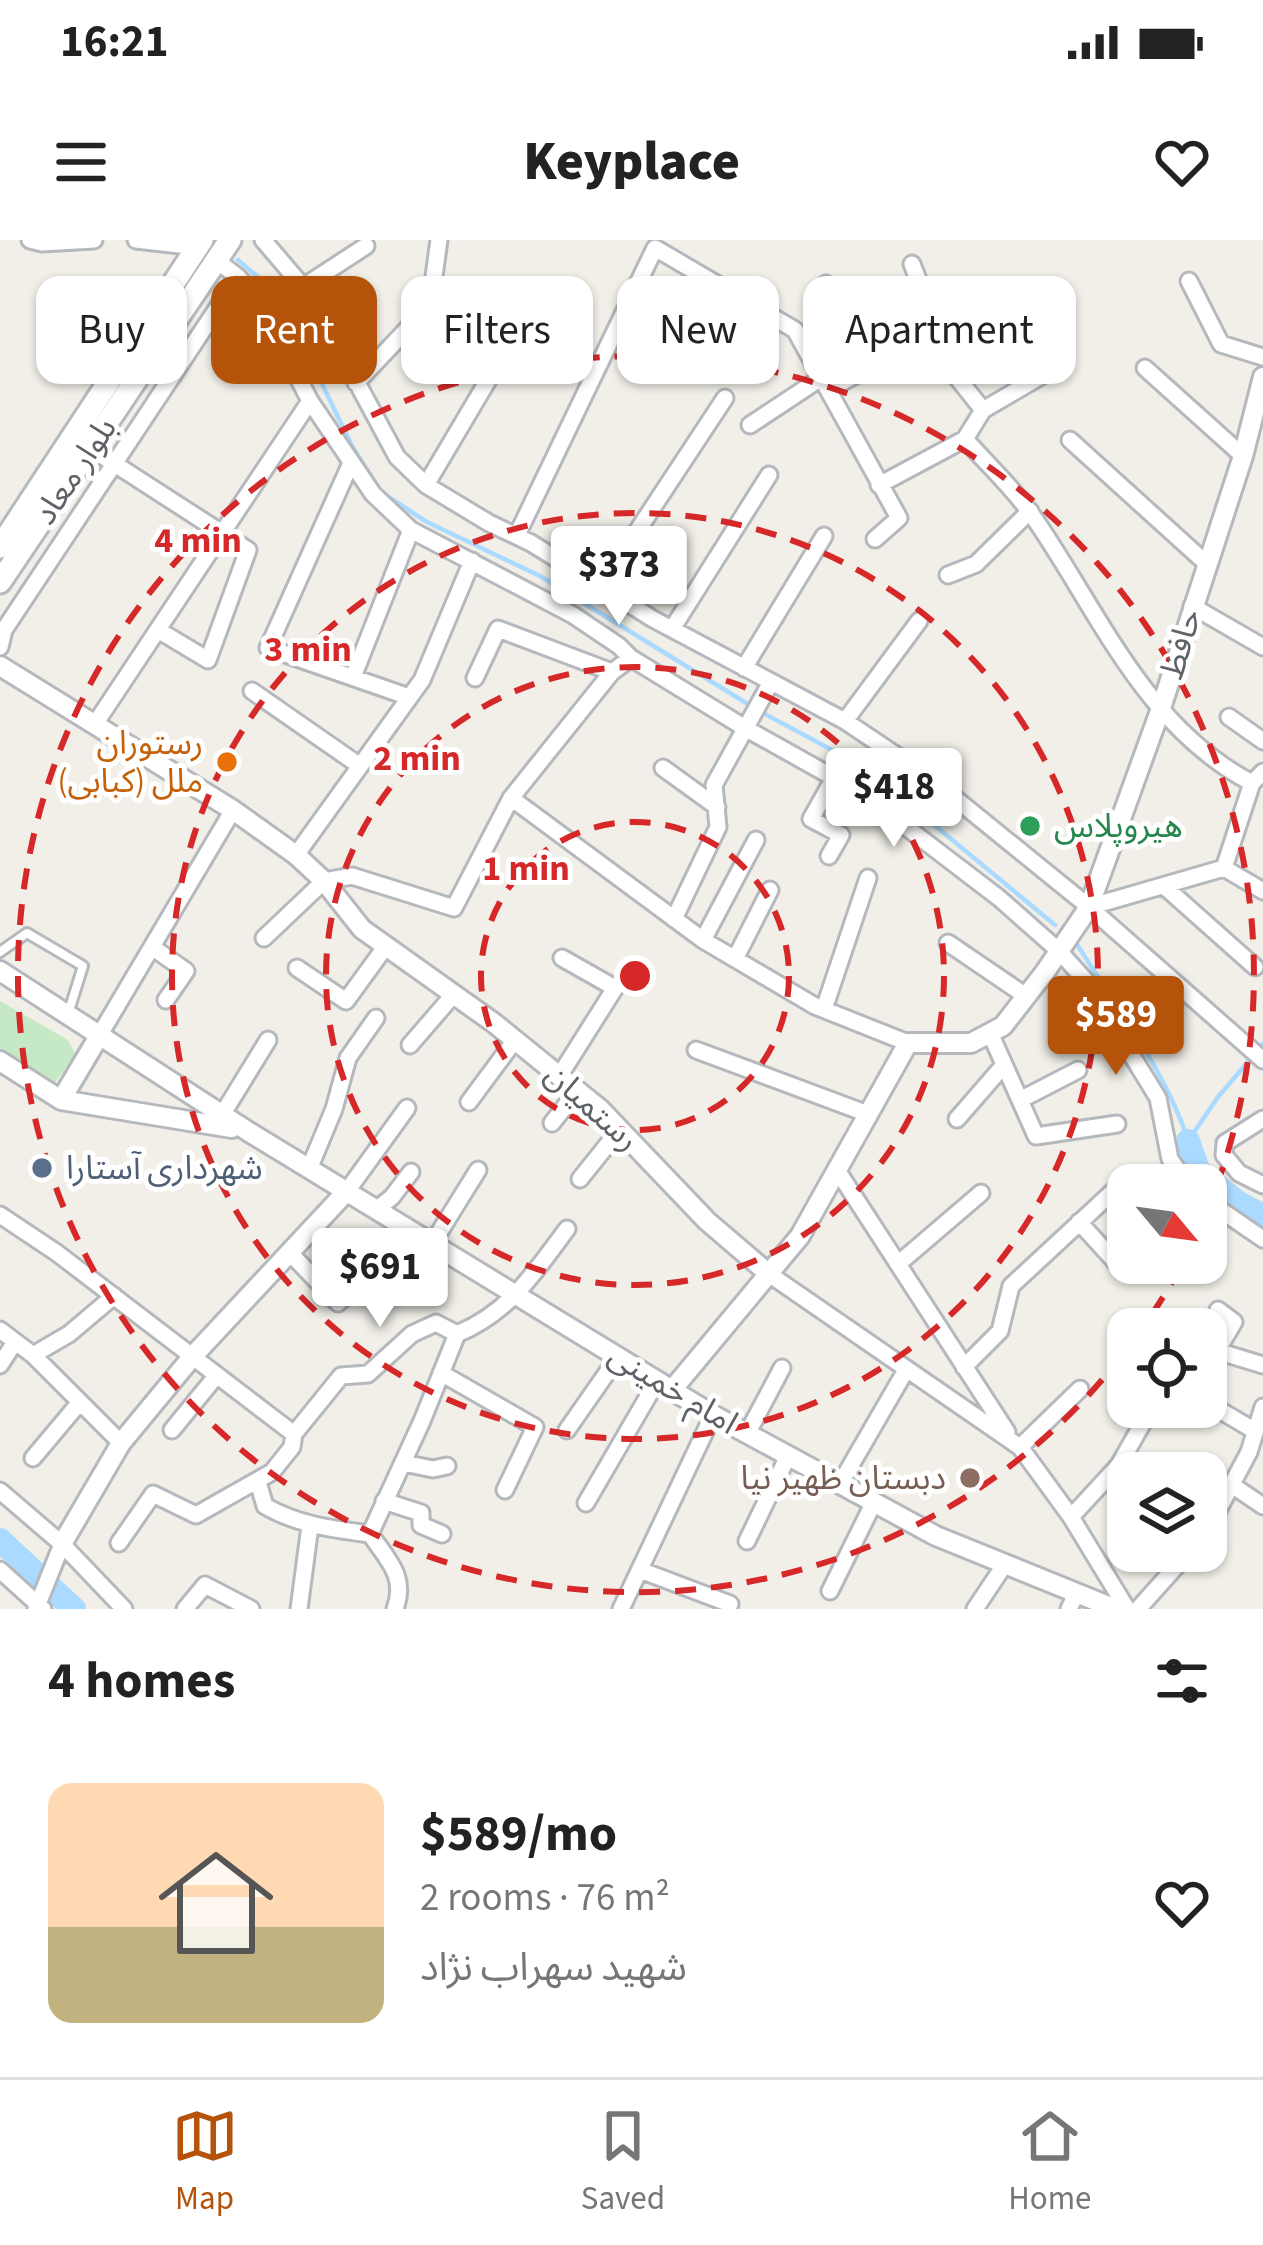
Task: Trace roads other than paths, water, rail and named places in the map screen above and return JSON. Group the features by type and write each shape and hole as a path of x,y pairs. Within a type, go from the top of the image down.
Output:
{"main road":[{"name":"بلوار معاد","path":"187,278 205,249 230,240"},
{"name":"بلوار معاد","path":"0,582 25,527 120,384"},
{"name":"بلوار معاد","path":"0,547 25,527 90,448 123,384"}],"street":[{"path":"30,240 94,240"},
{"path":"136,240 205,249 237,276"},
{"path":"262,240 293,276"},
{"path":"377,360 430,305 440,240"},
{"path":"320,276 366,246"},
{"path":"642,276 655,248 703,276"},
{"path":"912,264 955,375 983,410"},
{"path":"1189,280 1221,344 1263,357"},
{"path":"0,647 4,630 211,318"},
{"path":"779,320 795,330 803,344"},
{"path":"518,536 617,328"},
{"path":"1145,368 1243,456"},
{"name":"حافظ","path":"990,1033 1003,1026 1089,907 1208,565 1263,377"},
{"path":"301,384 374,494 411,530 573,615 631,658 863,794 999,898 1059,951 1085,982 1158,1098 1173,1164"},
{"path":"357,384 397,457 426,484 672,629 845,721 930,778 1089,907 1263,1060"},
{"path":"426,484 486,384"},
{"path":"750,425 825,384 899,518 875,539"},
{"path":"879,485 964,439 983,410 1027,384"},
{"path":"601,586 725,398"},
{"path":"95,724 310,401"},
{"path":"964,439 1030,511 1160,711 1232,772 1257,777 1224,868"},
{"path":"1070,440 1208,565"},
{"path":"90,448 248,550 208,660 158,630"},
{"path":"351,463 268,648 409,698"},
{"path":"672,629 769,475"},
{"path":"948,575 976,564 1030,511"},
{"path":"352,677 411,530"},
{"path":"745,668 824,536"},
{"path":"296,854 422,680 472,561"},
{"path":"1192,606 1262,645"},
{"path":"845,721 919,621"},
{"path":"475,678 498,629 611,672"},
{"path":"264,938 324,881 352,876 454,908 511,798 611,672 631,658"},
{"name":"رستمیان","path":"0,666 296,854 362,929 578,1090 707,1222 769,1274 1016,1443 1070,1517 1127,1609"},
{"path":"674,919 718,827 713,785 771,682"},
{"path":"252,691 360,766"},
{"path":"1229,717 1263,741"},
{"path":"663,768 717,807"},
{"path":"830,856 841,835 811,819 834,778"},
{"path":"511,798 703,940 824,1010 908,1043 971,1043 990,1033 1036,1136 1117,1124"},
{"path":"61,1100 233,811"},
{"path":"703,940 756,840"},
{"path":"1089,907 1224,868 1263,891"},
{"path":"824,1010 868,878"},
{"path":"1165,887 1255,967"},
{"path":"735,959 770,890"},
{"path":"948,943 1026,996"},
{"path":"152,946 186,971 166,1000"},
{"path":"298,968 346,1001 386,946"},
{"path":"560,1075 615,988 562,958"},
{"name":"امام خمینی","path":"0,971 249,1132 713,1415 936,1536 1005,1564 1073,1601 1117,1609"},
{"path":"410,1046 454,994"},
{"path":"309,1168 334,1109 348,1058 376,1018"},
{"path":"222,1114 268,1040"},
{"path":"469,1102 515,1040"},
{"path":"586,1503 664,1385 800,1236 908,1043"},
{"path":"696,1049 868,1114"},
{"name":"امام خمینی","path":"0,1061 61,1100 249,1132"},
{"path":"957,1120 1004,1065"},
{"path":"1020,1100 1078,1070"},
{"path":"552,1123 578,1090"},
{"path":"0,1570 39,1607 62,1544 121,1443 192,1357 346,1192 407,1108"},
{"path":"1263,1119 1225,1143 1224,1155 1239,1173 1263,1185"},
{"path":"580,1179 620,1130"},
{"path":"432,1244 478,1170"},
{"path":"836,1170 1016,1443 1080,1389"},
{"path":"376,1210 411,1172"},
{"path":"898,1264 981,1193"},
{"path":"964,1367 1000,1331 1010,1286 1107,1197"},
{"path":"1227,1214 1263,1239"},
{"path":"0,1215 294,1434"},
{"path":"1079,1222 1107,1253"},
{"path":"370,1534 457,1334 518,1296 567,1229"},
{"path":"290,1253 338,1303 355,1287"},
{"path":"33,1355 69,1334 114,1296"},
{"path":"118,1543 153,1494 196,1515 272,1472 292,1447 294,1434 341,1376 368,1374 412,1334 436,1323 457,1334"},
{"path":"0,1330 33,1355 121,1443"},
{"path":"0,1364 15,1342"},
{"path":"1227,1354 1263,1365"},
{"path":"568,1430 618,1357"},
{"path":"747,1434 782,1368"},
{"path":"840,1484 906,1370"},
{"path":"441,1373 535,1426 505,1490"},
{"path":"172,1430 217,1375"},
{"path":"33,1458 80,1402"},
{"path":"1227,1494 1249,1452 1263,1406"},
{"path":"1227,1414 1256,1431"},
{"path":"627,1608 713,1415"},
{"path":"1070,1517 1119,1466 1140,1428"},
{"path":"747,1541 788,1456"},
{"path":"403,1463 433,1469 447,1466"},
{"path":"258,1482 265,1506 287,1519 370,1534 394,1569 401,1592 398,1608"},
{"path":"1232,1485 1263,1506"},
{"path":"0,1490 62,1544 124,1609"},
{"path":"384,1501 421,1513 421,1525 442,1534"},
{"path":"830,1591 874,1502"},
{"path":"299,1609 310,1526"},
{"path":"975,1609 1005,1564"},
{"path":"640,1570 730,1604"},
{"path":"1138,1609 1171,1572"},
{"path":"184,1609 205,1585 250,1609"}],"lane":[{"path":"0,952 27,932 83,966 68,1016"}],"waterway":[{"path":"238,260 266,284 293,324 352,446 381,492 427,522 540,576 751,706"},
{"path":"761,712 864,767 1055,925"},
{"path":"1078,946 1154,1066 1188,1141"},
{"path":"1188,1141 1263,1044"},
{"path":"1188,1141 1198,1170 1263,1216"},
{"path":"0,1540 74,1609"}],"place":[{"name":"رستوران ملل (کبابی)","path":"227,762"},
{"name":"هیروپلاس","path":"1030,826"},
{"name":"شهرداری آستارا","path":"42,1168"},
{"name":"دبستان ظهیر نیا","path":"970,1478"}]}
